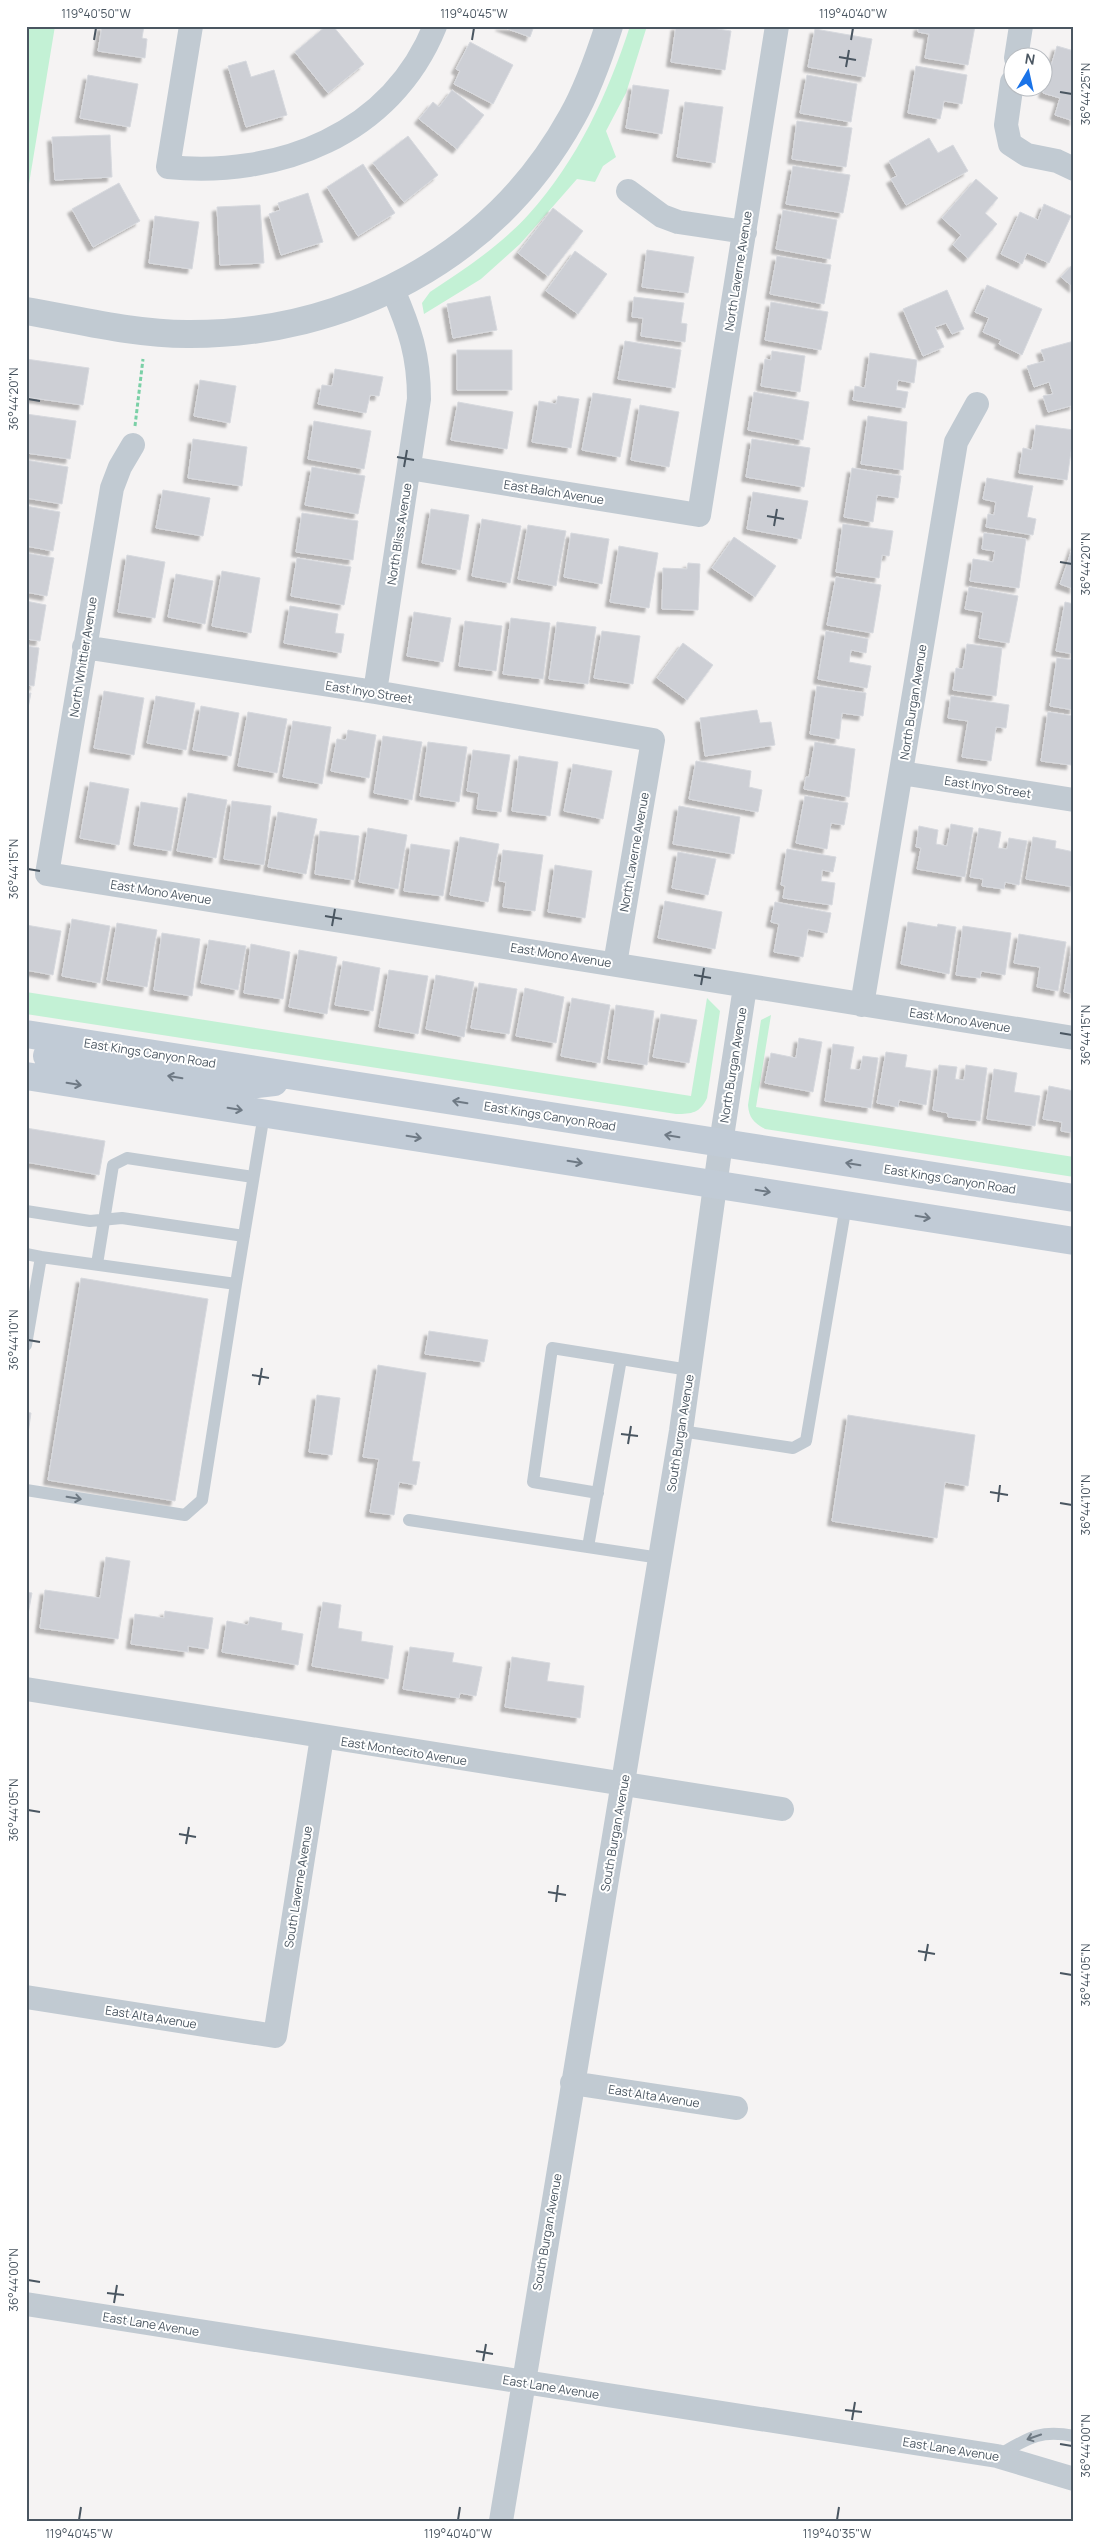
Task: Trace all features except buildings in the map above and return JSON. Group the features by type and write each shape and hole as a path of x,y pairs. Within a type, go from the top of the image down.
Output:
{"main road":[{"name":"East Kings Canyon Road","path":"26,1034 1074,1198"},
{"path":"26,1053 233,1087 310,1078"},
{"path":"26,1076 1074,1241"}],"street":[{"path":"192,26 168,168 216,170 251,166 287,158 321,145 371,114 395,91 415,67 435,26"},
{"path":"26,312 144,331 185,334 236,333 292,324 346,308 393,290 455,252 517,195 544,160 572,117 595,68 609,26"},
{"name":"North Laverne Avenue","path":"699,515 777,26"},
{"path":"1018,48 1021,26"},
{"path":"1010,98 1006,125 1010,144 1026,155 1057,161 1074,169"},
{"path":"628,191 662,216 678,222 744,232"},
{"name":"North Bliss Avenue","path":"375,692 419,399 419,372 414,342 393,290"},
{"name":"North Burgan Avenue","path":"862,1005 956,442 977,404"},
{"name":"North Whittier Avenue","path":"47,874 112,488 120,467 133,445"},
{"name":"East Balch Avenue","path":"409,468 699,515"},
{"name":"East Inyo Street","path":"84,647 375,692 653,740"},
{"name":"North Laverne Avenue","path":"615,964 653,740"},
{"name":"East Inyo Street","path":"901,773 1074,800"},
{"name":"East Mono Avenue","path":"47,874 615,964 745,987 1074,1038"},
{"name":"North Burgan Avenue","path":"721,1143 745,987"},
{"name":"South Burgan Avenue","path":"501,2521 522,2382 681,1431 721,1143"},
{"name":"East Montecito Avenue","path":"26,1689 623,1786 782,1809"},
{"name":"South Laverne Avenue","path":"275,2036 322,1737"},
{"name":"East Alta Avenue","path":"26,1997 275,2036"},
{"name":"East Alta Avenue","path":"572,2083 736,2108"},
{"name":"East Lane Avenue","path":"26,2304 997,2456 1074,2479"}],"lane":[{"path":"26,1490 185,1515 202,1500 264,1114"},
{"path":"97,1264 113,1164 126,1158 253,1177"},
{"path":"681,1431 793,1448 806,1441 846,1205"},
{"path":"26,1211 90,1221 122,1218 244,1236"},
{"path":"26,1254 236,1284"},
{"path":"26,1345 42,1257"},
{"path":"598,1492 533,1482 552,1348 689,1370"},
{"path":"588,1547 621,1359"},
{"path":"410,1520 660,1558"},
{"path":"997,2456 1034,2435 1058,2433 1074,2436"}],"path":[{"path":"133,445 143,359"}],"green space":[{"path":"26,26 55,26 26,202"},
{"path":"630,26 647,26 626,93 606,131 616,157 603,166 595,182 577,179 520,244 481,279 424,314 422,303 430,292 507,236 529,214 562,172 589,126 601,101 612,77"},
{"path":"26,992 691,1096 707,998 720,1011 707,1098 695,1112 676,1114 26,1014"},
{"path":"771,1015 756,1107 1074,1157 1074,1177 765,1129 753,1120 748,1105 761,1020"}]}
